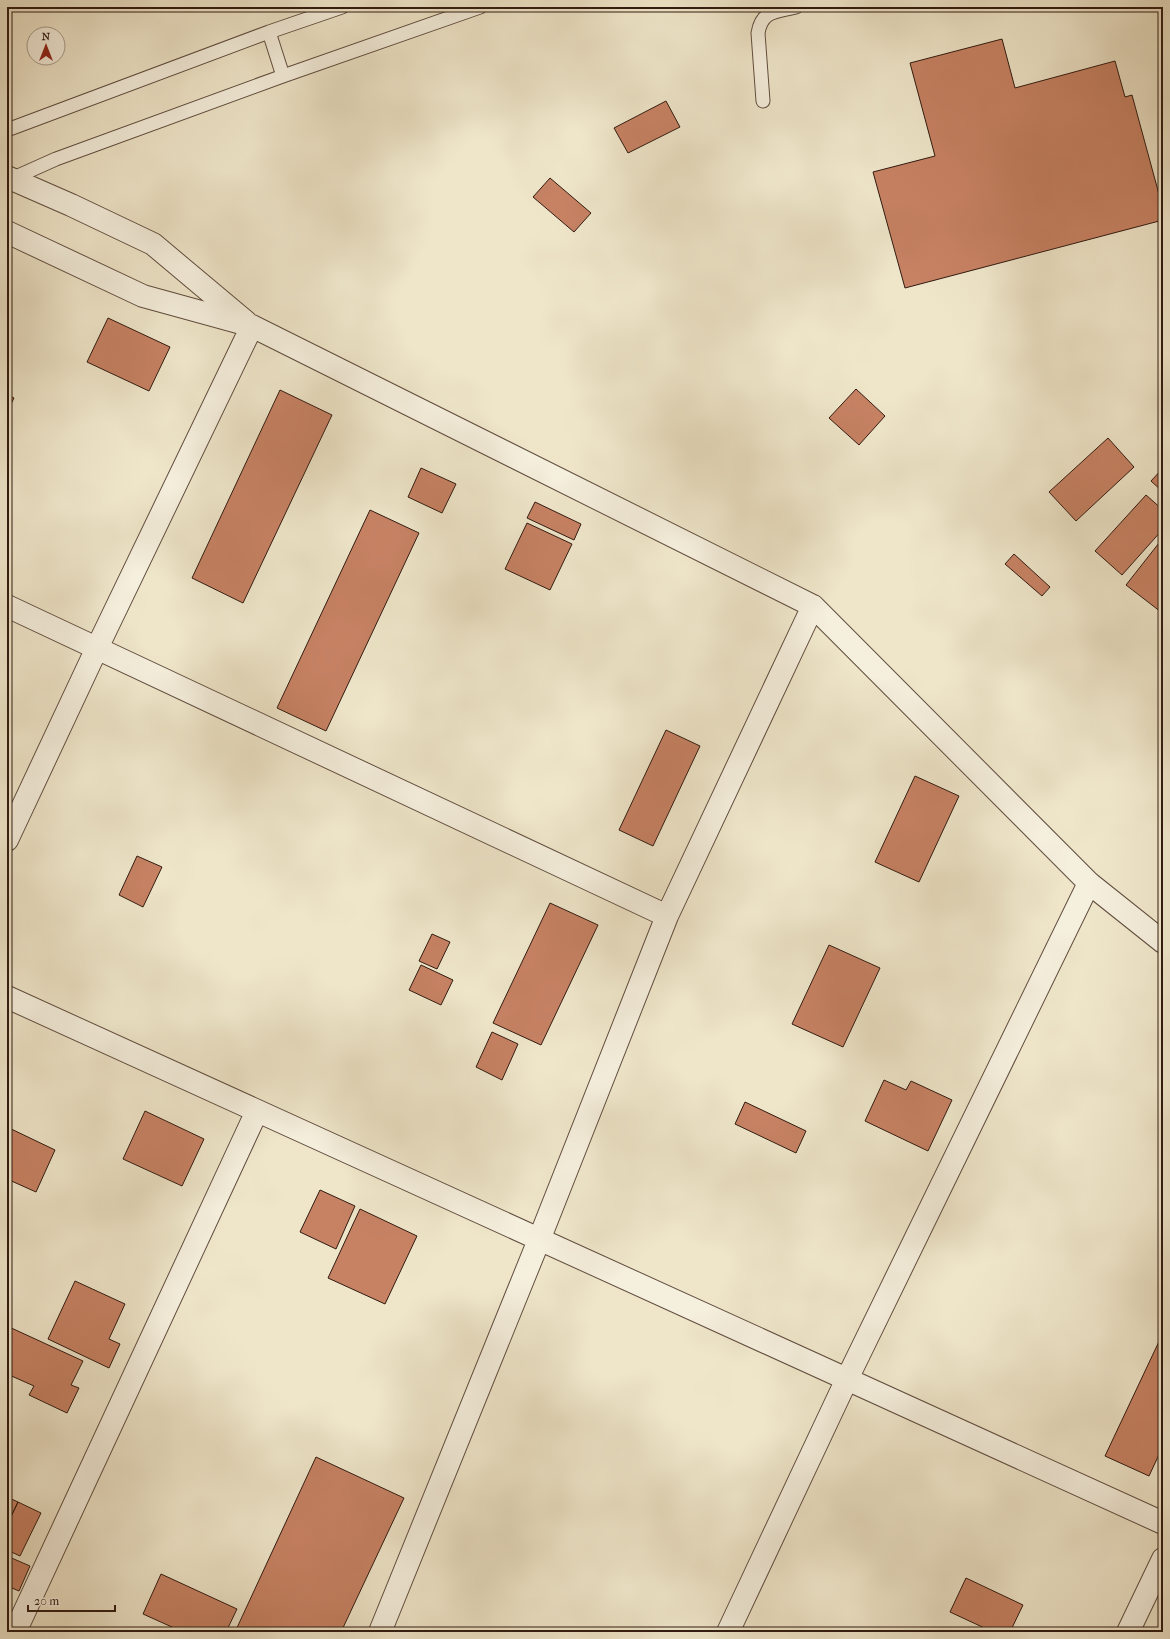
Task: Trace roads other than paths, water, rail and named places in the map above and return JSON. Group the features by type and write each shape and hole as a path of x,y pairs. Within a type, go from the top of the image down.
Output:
{"street":[{"path":"8,179 71,205 153,244 252,326"},
{"path":"7,232 143,296 252,326 813,606 1089,883 1163,942"},
{"path":"7,840 97,648 252,326"},
{"path":"7,606 667,916"},
{"path":"380,1632 540,1240 667,916 813,606"},
{"path":"728,1632 847,1379 1089,883"},
{"path":"7,997 1163,1523"},
{"path":"14,1630 257,1111"},
{"path":"1128,1632 1163,1559"}],"lane":[{"path":"7,130 269,32 342,7"},
{"path":"8,179 56,159 283,76 480,7"},
{"path":"763,101 758,33 760,22 767,14 796,7"},
{"path":"269,32 283,76"}]}
